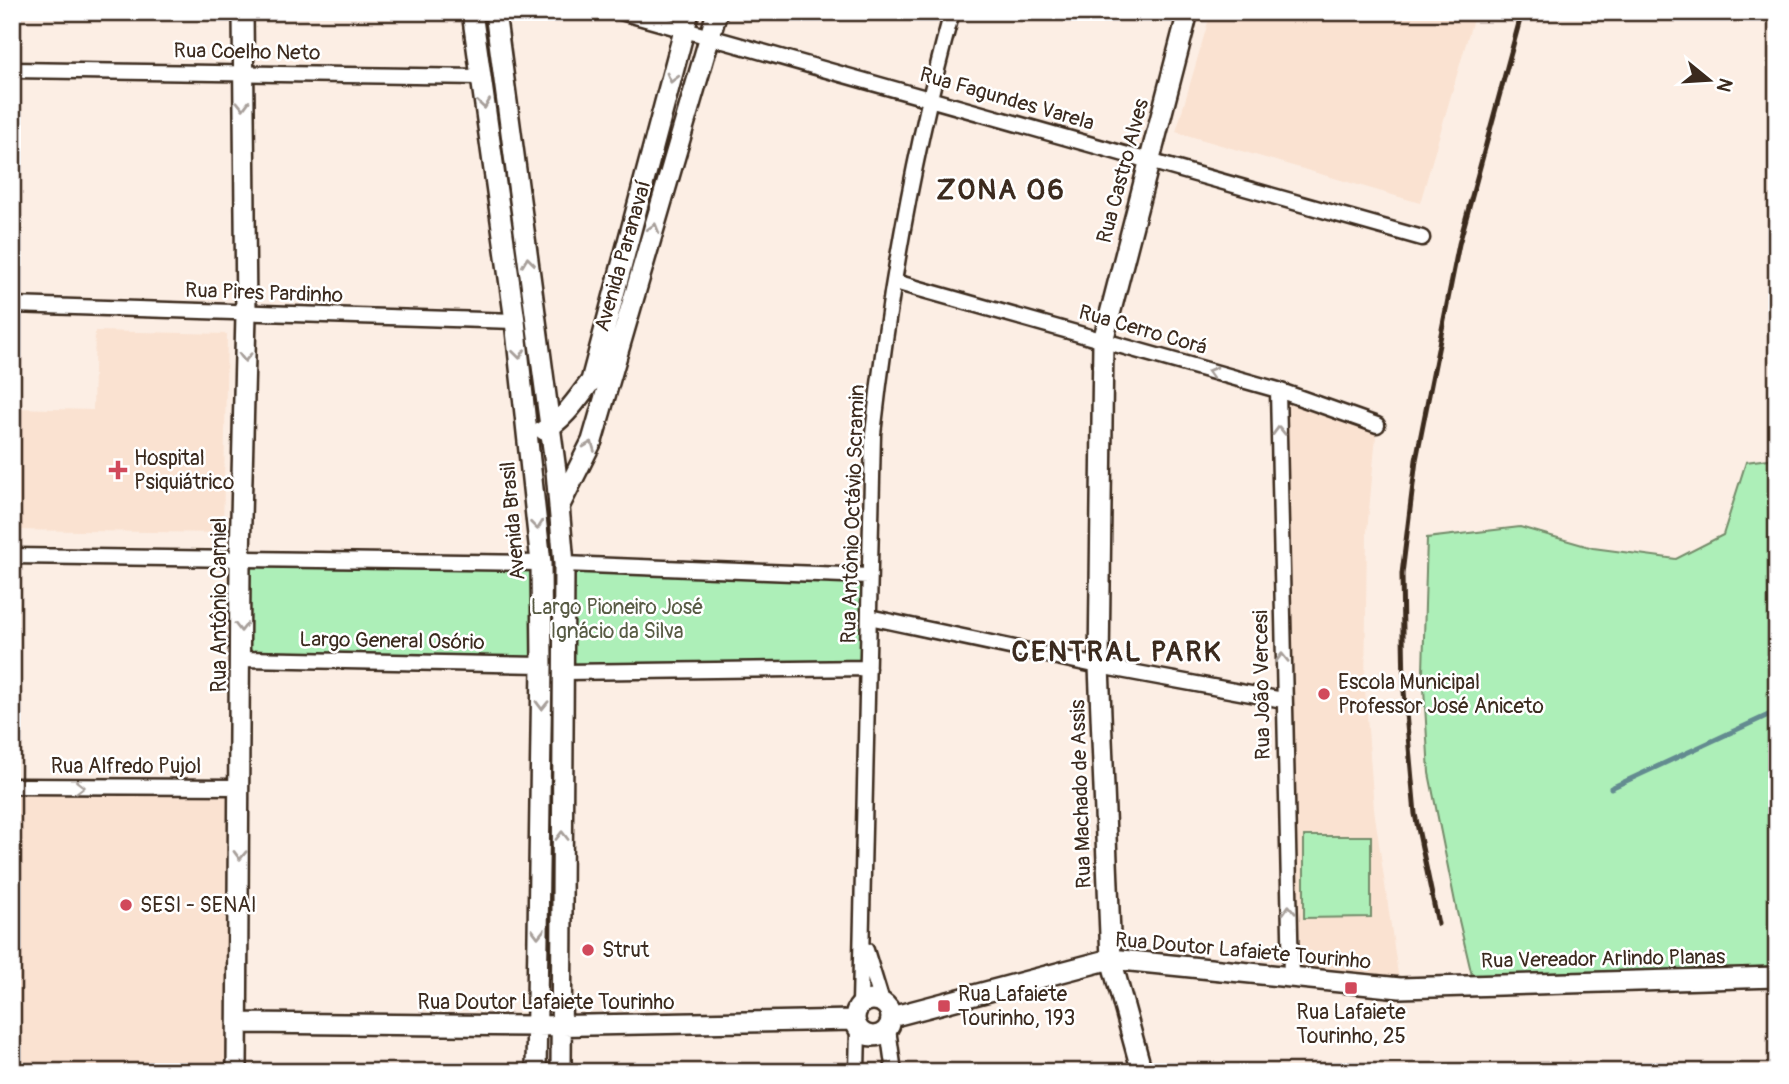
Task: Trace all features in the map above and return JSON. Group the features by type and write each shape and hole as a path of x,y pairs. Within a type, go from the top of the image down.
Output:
{"street":[{"name":"Rua Antônio Carniel","path":"237,1072 240,559 246,314 243,12"},
{"name":"Avenida Brasil","path":"471,12 515,321 541,563 536,1072"},
{"path":"495,12 550,427 564,564 561,1072"},
{"name":"Rua Fagundes Varela","path":"621,12 687,21 710,37 1422,238"},
{"name":"Avenida Paranavaí","path":"559,507 592,441 716,12"},
{"name":"Rua Antônio Octávio Scramin","path":"857,1072 857,1018 863,941 873,434 883,344 928,98 952,12"},
{"name":"Rua Castro Alves","path":"1102,341 1188,12"},
{"name":"Avenida Paranavaí","path":"529,437 550,427 591,381 687,21"},
{"name":"Rua Coelho Neto","path":"12,70 481,77"},
{"name":"Rua Cerro Corá","path":"895,282 1278,390 1377,425"},
{"name":"Rua Pires Pardinho","path":"12,305 515,321"},
{"name":"Rua Machado de Assis","path":"1102,341 1099,666 1111,959 1142,1072"},
{"name":"Rua João Vercesi","path":"1278,390 1291,978"},
{"path":"12,556 541,563"},
{"path":"564,564 869,576"},
{"path":"869,617 1099,666 1283,700"},
{"name":"Largo General Osório","path":"241,659 542,665"},
{"path":"563,672 868,668"},
{"name":"Rua Alfredo Pujol","path":"12,786 240,787"},
{"name":"Rua Antônio Octávio Scramin","path":"863,941 887,1016 894,1072"},
{"name":"Rua Doutor Lafaiete Tourinho","path":"887,1016 1111,959 1399,988 1430,986"},
{"name":"Rua Vereador Arlindo Planas","path":"1430,986 1777,977"},
{"path":"871,999 887,1016 878,1036 872,1037 865,1035 857,1018 871,999"},
{"name":"Rua Doutor Lafaiete Tourinho","path":"238,1023 562,1026 857,1018"}],"shaded area":[{"path":"1211,12 1475,12 1420,203 1176,132"},
{"name":"Hospital Psiquiátrico","path":"95,331 227,334 223,533 12,530 12,408 93,410"},
{"name":"Escola Municipal Professor José Aniceto","path":"1278,390 1377,425 1367,532 1365,689 1374,809 1400,988 1291,978"},
{"name":"SESI - SENAI","path":"12,786 240,787 237,1072 12,1072"}],"green space":[{"path":"1777,458 1777,966 1473,980 1429,773 1423,671 1427,538 1520,527 1593,548 1676,559 1723,535 1746,462"},
{"path":"240,559 541,563 542,665 241,659"},
{"name":"Largo Pioneiro José Ignácio da Silva","path":"564,564 869,576 868,668 563,672"},
{"path":"1304,836 1371,836 1371,917 1304,918"}],"waterway":[{"path":"1611,788 1777,711"}],"railway":[{"path":"1438,924 1415,814 1404,691 1402,574 1416,460 1459,244 1522,12"}],"place":[{"name":"Hospital Psiquiátrico","path":"118,470"},
{"name":"Escola Municipal Professor José Aniceto","path":"1324,694"},
{"name":"SESI - SENAI","path":"126,905"},
{"name":"Strut","path":"588,950"},
{"name":"Rua Lafaiete Tourinho, 25","path":"1351,988"},
{"name":"Rua Lafaiete Tourinho, 193","path":"944,1006"}],"district":[{"name":"ZONA 06","path":"1001,190"},
{"name":"CENTRAL PARK","path":"1117,652"}]}
